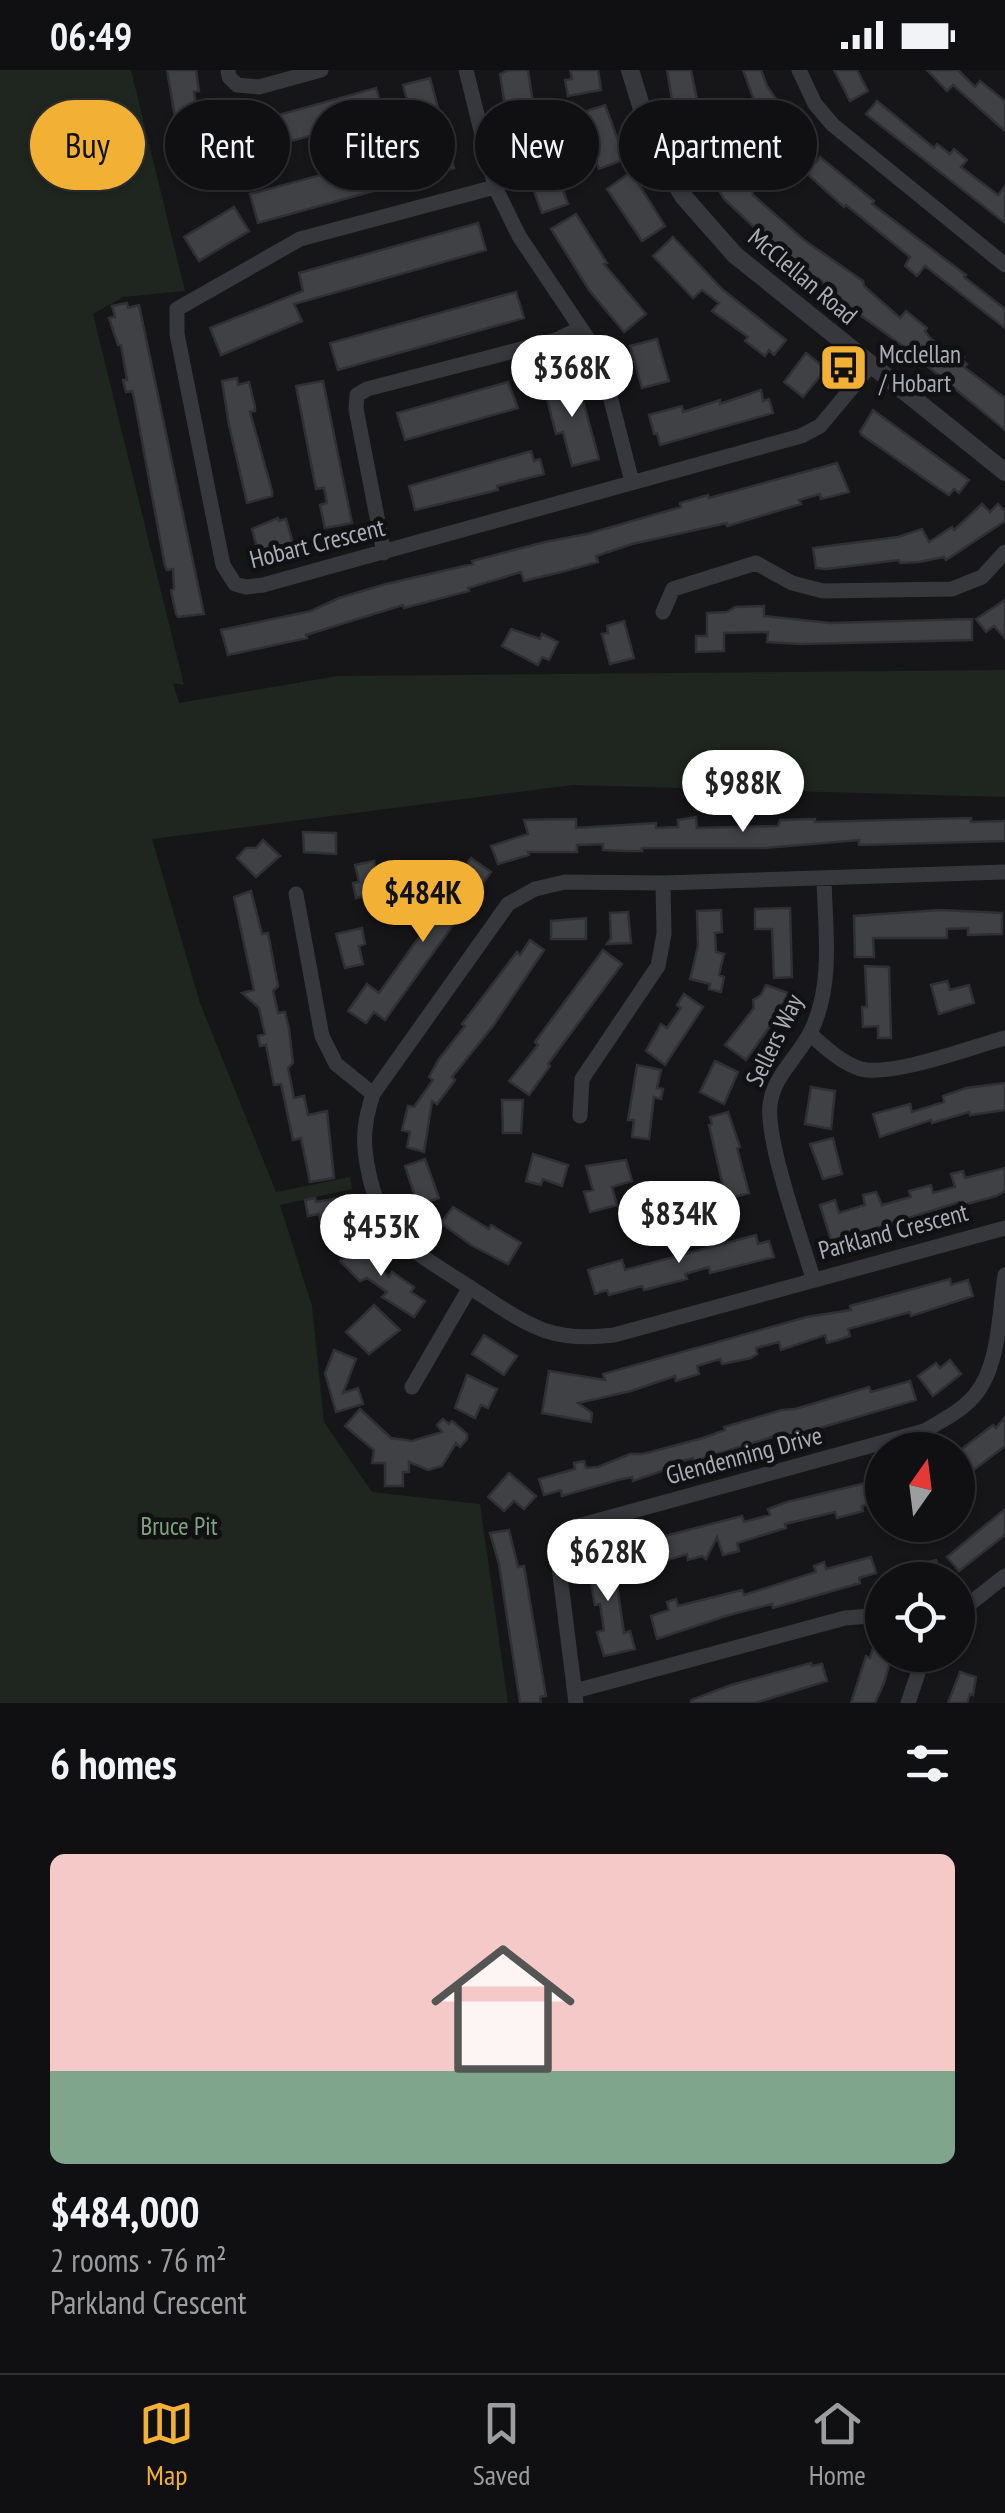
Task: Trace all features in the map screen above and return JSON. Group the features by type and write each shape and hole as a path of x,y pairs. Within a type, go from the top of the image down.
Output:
{"street":[{"path":"228,70 237,85 259,87 321,70"},
{"path":"466,70 475,106"},
{"name":"McClellan Road","path":"630,70 650,134 683,196 736,255 1005,472"},
{"path":"800,70 815,104 832,124 1005,265"},
{"name":"Hobart Crescent","path":"484,190 300,238 177,309 177,334 224,565 235,584 263,585 801,436 820,426 871,365"},
{"path":"496,190 519,236 600,357 632,482"},
{"path":"384,553 356,409 358,394 556,340 579,329"},
{"path":"664,612 674,589 756,563 792,583 822,591 952,589 982,576 1005,552"},
{"name":"Parkland Crescent","path":"1005,872 663,883 565,882 534,889 508,904 373,1094 363,1124 363,1147 375,1204 402,1242 523,1322 552,1335 582,1339 614,1335 1005,1228"},
{"name":"Sellers Way","path":"812,1278 772,1134 770,1103 781,1075 810,1034 822,1004 826,974 824,878"},
{"path":"580,1116 582,1079 658,966 664,934 663,883"},
{"path":"296,894 322,1036 336,1064 373,1094"},
{"path":"810,1034 835,1056 862,1070 893,1069 1005,1038"},
{"name":"Glendenning Drive","path":"576,1697 556,1543 578,1526 924,1432 938,1424 974,1397 984,1382 994,1353 1005,1275"},
{"path":"412,1386 470,1288"},
{"path":"975,1600 1005,1576"},
{"path":"576,1697 845,1618 865,1616"},
{"path":"908,1703 918,1672"}],"green space":[{"name":"Bruce Pit","path":"0,70 131,70 138,100 30,100 30,190 145,190 145,127 185,291 123,297 93,314 184,685 173,683 179,703 337,676 1005,670 1005,797 573,785 152,839 200,1003 276,1192 350,1177 352,1189 280,1205 312,1306 324,1422 372,1492 480,1504 508,1703 0,1703"}],"building":[{"path":"167,70 196,70 199,91 194,92 195,100 172,100"},
{"path":"528,70 532,100 504,100 500,74"},
{"path":"570,70 598,70 601,90 568,96 565,80 572,79"},
{"path":"667,70 691,70 697,100 672,100"},
{"path":"743,70 761,70 777,100 754,100"},
{"path":"834,70 857,70 868,91 850,101"},
{"path":"927,70 958,70 975,87 980,81 1005,101 1005,131 953,85 947,91"},
{"path":"430,78 436,100 407,100 403,85"},
{"path":"376,88 380,100 333,100"},
{"path":"877,101 934,148 937,144 950,154 954,149 967,160 961,167 998,195 1005,186 1005,223 866,114"},
{"path":"605,105 619,143 619,161 599,169 599,107"},
{"path":"310,106 310,136 290,141 290,112"},
{"path":"820,157 874,201 872,204 1005,309 1005,328 925,266 917,276 905,266 910,257 817,183"},
{"path":"310,178 310,190 377,190 258,223 250,194 290,190 290,183"},
{"path":"619,180 619,190 642,190 665,226 642,241 607,189"},
{"path":"534,190 563,190 568,204 542,213"},
{"path":"719,190 752,190 753,195 804,240 863,281 900,318 906,311 927,328 930,338 951,354 955,349 964,357 964,367 1005,398 1005,430 818,278 816,281 787,258"},
{"path":"234,207 249,231 199,261 184,237"},
{"path":"576,214 607,263 604,264 646,314 624,332 589,290 551,229"},
{"path":"478,223 486,250 294,304 302,321 221,355 210,328 303,291 299,273"},
{"path":"673,237 722,289 786,340 774,355 769,350 765,356 745,341 748,337 712,311 719,303 702,290 693,298 653,256"},
{"path":"516,292 524,318 338,370 330,343"},
{"path":"127,303 128,308 139,305 204,614 176,614 171,590 173,569 167,570 165,566 134,398 132,391 126,392 121,345 109,318 115,317 112,306"},
{"path":"657,339 669,381 642,388 630,346"},
{"path":"806,353 826,369 803,397 784,382"},
{"path":"576,375 599,459 572,466 563,432 556,434 547,399 552,397 548,382"},
{"path":"237,378 238,385 249,382 255,407 250,412 272,491 272,496 247,503 222,381"},
{"path":"323,381 352,523 325,528 320,505 327,503 324,488 316,489 296,386"},
{"path":"508,382 518,408 405,440 397,413"},
{"path":"761,390 763,401 769,399 773,413 660,445 657,433 654,434 649,415 682,406 683,412 720,400 720,404"},
{"path":"873,410 969,480 959,493 954,489 949,495 862,435 860,432"},
{"path":"531,451 534,461 540,459 544,474 497,486 498,490 415,510 409,486"},
{"path":"837,463 849,492 821,499 820,494 799,500 801,504 727,526 632,544 596,556 598,562 524,581 521,572 468,588 469,591 351,621 306,635 307,638 228,655 221,630 311,611 386,584 587,534 681,507 680,503 708,495 709,498"},
{"path":"982,504 990,512 998,504 1005,511 1005,521 946,560 944,557 816,568 813,548 898,537 922,529 929,542 952,527 954,530"},
{"path":"278,518 286,519 293,543 258,552 252,529"},
{"path":"1005,600 1005,638 994,626 986,632 976,619"},
{"path":"764,606 764,616 830,623 972,619 972,640 800,644 767,642 768,632 724,633 724,651 696,652 696,636 707,636 707,613"},
{"path":"624,621 634,658 610,664 602,634 608,633 607,626"},
{"path":"511,629 540,639 542,634 558,642 549,660 542,657 538,665 502,646"},
{"path":"696,817 697,828 778,826 780,820 971,818 971,822 1005,821 1005,841 859,845 859,840 765,848 642,851 603,850 603,844 577,845 577,852 528,852 529,855 498,864 491,846 528,834 524,820 576,819 576,828 656,823 656,828 678,827 678,820"},
{"path":"303,832 336,833 336,854 304,852"},
{"path":"263,840 280,856 256,877 237,858 246,848 256,848"},
{"path":"471,858 491,872 385,1020 374,1012 366,1023 348,1011 367,984 379,993"},
{"path":"374,861 380,893 356,898 353,883 359,882 355,865"},
{"path":"251,891 262,934 268,933 278,986 273,991 278,1013 285,1012 289,1029 293,1063 288,1068 294,1098 304,1096 308,1115 327,1111 334,1178 310,1182 301,1138 293,1140 281,1084 274,1085 266,1045 260,1046 258,1036 265,1034 259,1008 242,993 254,990 234,897"},
{"path":"790,908 792,977 774,978 772,929 755,929 755,909"},
{"path":"721,910 722,932 715,933 716,952 724,954 719,975 724,977 721,992 709,989 710,984 690,979 698,946 697,911"},
{"path":"940,910 1002,913 1002,934 968,935 968,928 947,929 947,938 873,938 874,957 855,957 854,916"},
{"path":"628,912 631,943 607,944 611,938 610,913"},
{"path":"586,918 586,939 551,939 551,921"},
{"path":"362,928 365,944 359,946 363,964 345,968 336,934"},
{"path":"530,940 544,950 493,1026 452,1077 455,1080 437,1104 432,1101 424,1152 407,1147 410,1132 402,1130 408,1106 414,1107 433,1080 429,1077 439,1059 465,1026 462,1024"},
{"path":"603,950 622,964 529,1095 509,1081"},
{"path":"865,966 889,967 891,1038 878,1038 878,1026 863,1027 862,1007 867,1007"},
{"path":"947,981 950,990 969,985 974,1003 939,1014 931,985"},
{"path":"766,985 788,993 746,1060 725,1045 754,1008 753,1000"},
{"path":"684,994 703,1007 665,1065 646,1051 661,1024 667,1028 681,1008 677,1005"},
{"path":"715,1061 738,1072 724,1104 700,1092"},
{"path":"637,1065 661,1070 657,1088 663,1089 661,1099 654,1097 649,1139 632,1137 634,1120 628,1120"},
{"path":"1005,1083 1005,1110 970,1115 969,1112 932,1123 931,1120 880,1137 873,1114 910,1104 912,1112 944,1102 943,1096 966,1088"},
{"path":"811,1087 835,1091 831,1129 805,1124"},
{"path":"502,1100 523,1100 521,1133 503,1133"},
{"path":"728,1112 749,1193 726,1199 709,1125 710,1117"},
{"path":"833,1138 842,1174 823,1179 810,1144"},
{"path":"533,1154 568,1165 562,1186 543,1179 541,1185 526,1181"},
{"path":"425,1159 439,1198 418,1205 405,1166"},
{"path":"626,1160 632,1181 612,1187 617,1205 590,1212 584,1192 593,1190 586,1166"},
{"path":"1005,1168 1005,1191 996,1196 960,1206 959,1202 831,1240 820,1205 835,1200 839,1213 865,1205 863,1195 876,1192 882,1205 911,1197 909,1191 931,1185 933,1193 955,1187 951,1174 963,1171 965,1178"},
{"path":"315,1198 316,1202 339,1198 342,1211 336,1212 340,1230 323,1233 319,1214 308,1216 305,1200"},
{"path":"453,1207 521,1243 508,1264 471,1245 441,1223"},
{"path":"756,1235 758,1244 769,1241 774,1257 710,1273 709,1267 685,1274 687,1279 644,1290 642,1286 609,1295 607,1290 595,1294 588,1270 622,1260 625,1270"},
{"path":"348,1239 389,1277 392,1272 414,1287 411,1292 425,1301 414,1317 382,1297 387,1292 367,1278 360,1281 340,1261 345,1256 338,1249"},
{"path":"950,1279 951,1285 968,1280 973,1296 911,1316 910,1312 848,1329 850,1336 827,1343 825,1335 781,1350 779,1342 756,1348 757,1354 751,1358 722,1364 720,1359 697,1366 699,1374 676,1381 675,1376 578,1403 592,1413 591,1422 542,1413 549,1371 605,1380 603,1374 807,1317 851,1310 850,1306"},
{"path":"374,1305 400,1330 369,1354 346,1332"},
{"path":"484,1335 517,1356 504,1375 472,1354"},
{"path":"334,1350 356,1359 343,1393 358,1388 363,1404 336,1412 325,1373"},
{"path":"950,1360 961,1374 933,1396 918,1376 936,1363 940,1368"},
{"path":"467,1375 497,1389 488,1408 481,1405 475,1418 455,1408"},
{"path":"910,1381 916,1400 667,1465 668,1469 633,1481 632,1477 562,1496 561,1490 544,1495 539,1479 575,1469 574,1463 584,1461 586,1468 598,1467 630,1454 703,1438 725,1430 724,1427 782,1410 869,1387 871,1392"},
{"path":"360,1409 391,1438 412,1441 442,1432 437,1425 443,1419 449,1424 452,1421 467,1434 467,1439 460,1447 456,1443 442,1466 428,1470 409,1462 409,1472 403,1472 403,1486 385,1486 385,1463 372,1463 374,1450 345,1426"},
{"path":"1005,1417 1005,1446 975,1469 975,1439 993,1425 996,1428"},
{"path":"509,1473 536,1496 524,1509 514,1501 504,1511 488,1497"},
{"path":"865,1483 863,1511 837,1518 835,1512 785,1524 786,1528 737,1543 739,1551 723,1555 717,1537 706,1559 702,1556 688,1560 687,1554 645,1567 638,1543 742,1516 744,1522 770,1515 768,1509"},
{"path":"1005,1509 1005,1535 970,1562 951,1562 947,1557 965,1542 975,1542 975,1534"},
{"path":"509,1530 518,1567 524,1566 546,1696 540,1697 541,1703 520,1703 499,1564 490,1533"},
{"path":"612,1551 624,1633 630,1631 635,1649 604,1656 597,1632 604,1630 600,1604 595,1605 586,1555"},
{"path":"871,1557 873,1562 865,1562 865,1576 859,1578 860,1583 773,1608 772,1604 729,1615 657,1639 651,1616 669,1610 667,1602 676,1599 678,1606 742,1590 744,1595 816,1572 814,1566 824,1562 826,1569"},
{"path":"865,1659 865,1672 887,1672 875,1703 851,1703"},
{"path":"811,1663 822,1664 827,1681 755,1703 691,1703 731,1685"},
{"path":"960,1672 976,1677 973,1695 967,1703 948,1703"}],"place":[{"name":"Mcclellan / Hobart","path":"844,368"}]}
